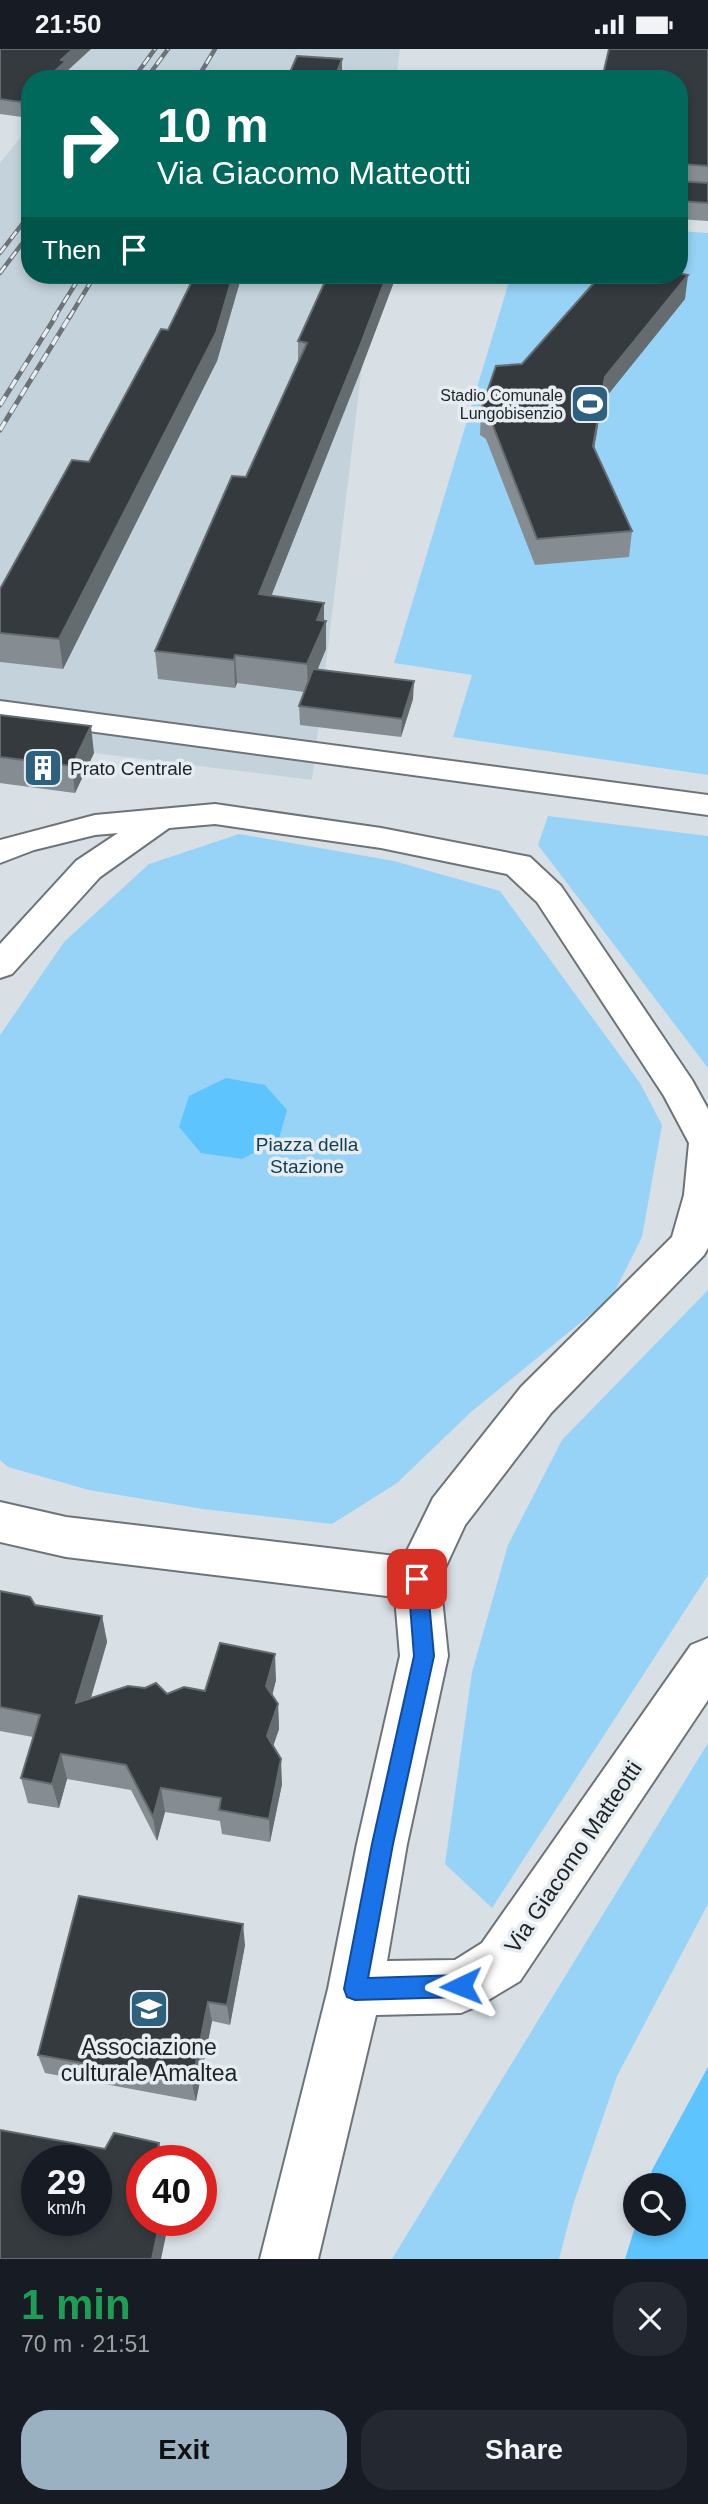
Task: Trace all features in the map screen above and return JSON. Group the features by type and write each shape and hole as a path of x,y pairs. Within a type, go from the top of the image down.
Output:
{"street":[{"path":"0,710 708,805"},
{"path":"0,852 24,842 94,825 215,814 381,838 518,865 549,894 679,1090 708,1143 699,1244 536,1400 449,1512 417,1579 424,1656 382,1844 355,1989 289,2259"},
{"path":"0,966 89,869 160,820"},
{"path":"0,1522 66,1537 417,1579"},
{"name":"Via Giacomo Matteotti","path":"355,1989 461,1986 501,1962 708,1660"}],"shaded area":[{"path":"35,49 400,49 397,70 34,70"},
{"path":"21,137 21,284 372,284 312,780 94,753 75,793 0,783 0,163"},
{"path":"226,1078 265,1085 287,1110 279,1139 242,1159 201,1153 179,1127 189,1096"},
{"path":"708,2067 708,2259 625,2259 632,2236 686,2236 686,2173 651,2173"}],"green space":[{"name":"Stadio Comunale Lungobisenzio","path":"688,232 708,233 708,775 453,737 472,675 394,663 508,284 688,284"},
{"path":"548,816 708,836 708,1068 538,845"},
{"name":"Piazza della Stazione","path":"239,834 394,861 500,891 640,1083 662,1125 642,1237 612,1297 471,1412 397,1483 332,1524 203,1509 89,1490 8,1467 0,1460 0,1035 64,942 149,864"},
{"path":"708,1290 708,1575 492,1908 445,1864 472,1672 508,1545 562,1440"},
{"path":"708,1743 708,1904 617,2076 574,2202 559,2259 392,2259"}],"building":[{"path":"0,49 73,49 61,60 66,61 56,70 21,70 20,102 0,99"},
{"path":"609,49 708,49 708,166 688,165 688,70 604,70"},
{"path":"297,56 342,59 338,70 291,70"},
{"path":"688,182 708,183 708,203 688,202"},
{"path":"191,284 230,284 216,333 59,639 0,633 0,589 72,460 89,462 161,329 168,330"},
{"path":"324,284 384,284 259,594 324,603 317,620 326,621 307,664 235,655 234,660 155,651 232,476 246,477 307,343 298,341"},
{"path":"593,284 681,284 605,377 593,446 632,531 537,539 488,413 481,410 496,366 522,364"},
{"path":"313,669 414,681 402,719 299,706"},
{"path":"0,715 91,726 72,766 0,757"},
{"path":"0,1591 30,1597 35,1605 102,1616 76,1703 128,1686 145,1688 156,1683 167,1694 184,1687 205,1691 220,1643 275,1654 266,1686 278,1704 267,1736 281,1759 269,1819 219,1810 221,1798 161,1788 153,1817 126,1765 61,1754 52,1784 21,1778 40,1715 0,1707"},
{"path":"79,1896 243,1924 227,2005 208,2002 192,2083 38,2055"},
{"path":"0,2130 83,2145 21,2145 21,2236 112,2236 112,2145 107,2145 114,2133 159,2143 126,2145 126,2236 157,2236 152,2259 0,2259"}],"railway":[{"path":"140,70 155,49"},
{"path":"153,70 168,49"},
{"path":"202,70 215,49"},
{"path":"0,253 21,226"},
{"path":"0,273 21,245"},
{"path":"54,318 75,284"},
{"path":"69,318 90,284"},
{"path":"0,405 56,316"},
{"path":"0,430 70,316"}],"place":[{"name":"Stadio Comunale Lungobisenzio","path":"590,404"},
{"name":"Prato Centrale","path":"43,768"},
{"name":"Associazione culturale Amaltea","path":"149,2009"}],"route":[{"path":"417,1579 424,1656 382,1844 355,1989 461,1986"}]}
